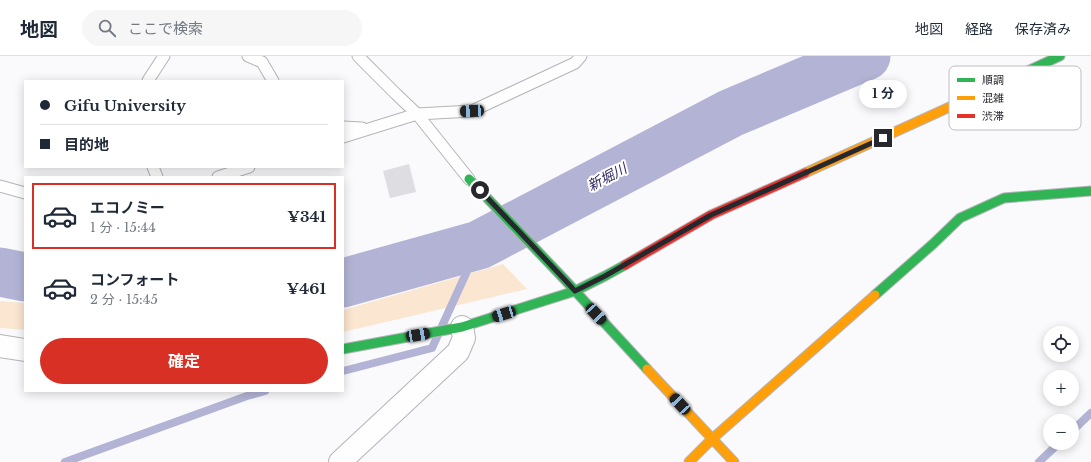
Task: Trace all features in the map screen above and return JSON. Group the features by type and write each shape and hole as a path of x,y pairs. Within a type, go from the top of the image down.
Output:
{"street":[{"path":"1038,66 1060,56"},
{"path":"344,349 462,327 575,291 605,276 711,215 949,107"},
{"path":"469,179 734,462"},
{"path":"689,462 712,439 933,244 960,218 1004,198 1091,191"},
{"path":"340,462 458,352 464,338 462,327"},
{"path":"0,346 24,350"}],"lane":[{"path":"148,80 164,56"},
{"path":"248,56 262,62 273,80"},
{"path":"358,56 417,114 469,179"},
{"path":"344,137 417,114 472,111 574,63 581,56"},
{"path":"344,126 369,129"},
{"path":"221,176 246,168"},
{"path":"0,186 24,193"}],"shaded area":[{"path":"503,264 527,289 344,332 344,310"},
{"path":"0,301 24,303 24,330 0,328"}],"building":[{"path":"409,164 416,192 390,198 383,171"}],"waterway":[{"name":"新堀川","path":"344,283 479,245 731,113 866,56"},
{"path":"344,371 432,348 479,245"},
{"name":"新堀川","path":"0,272 24,277"},
{"path":"65,462 261,392"},
{"path":"1079,424 1091,413"},
{"path":"1039,462 1052,450"}],"traffic: fast":[{"path":"1038,66 1060,56"},
{"path":"469,179 647,369"},
{"path":"875,295 960,218 1004,198 1091,191"},
{"path":"344,349 462,327 575,291 625,265"}],"traffic: slow":[{"path":"805,173 949,107"},
{"path":"689,462 712,439 875,295"},
{"path":"647,369 734,462"}],"traffic: jam":[{"path":"625,265 711,215 805,173"}],"route":[{"path":"480,190 575,291 605,276 711,215 883,138"}]}
